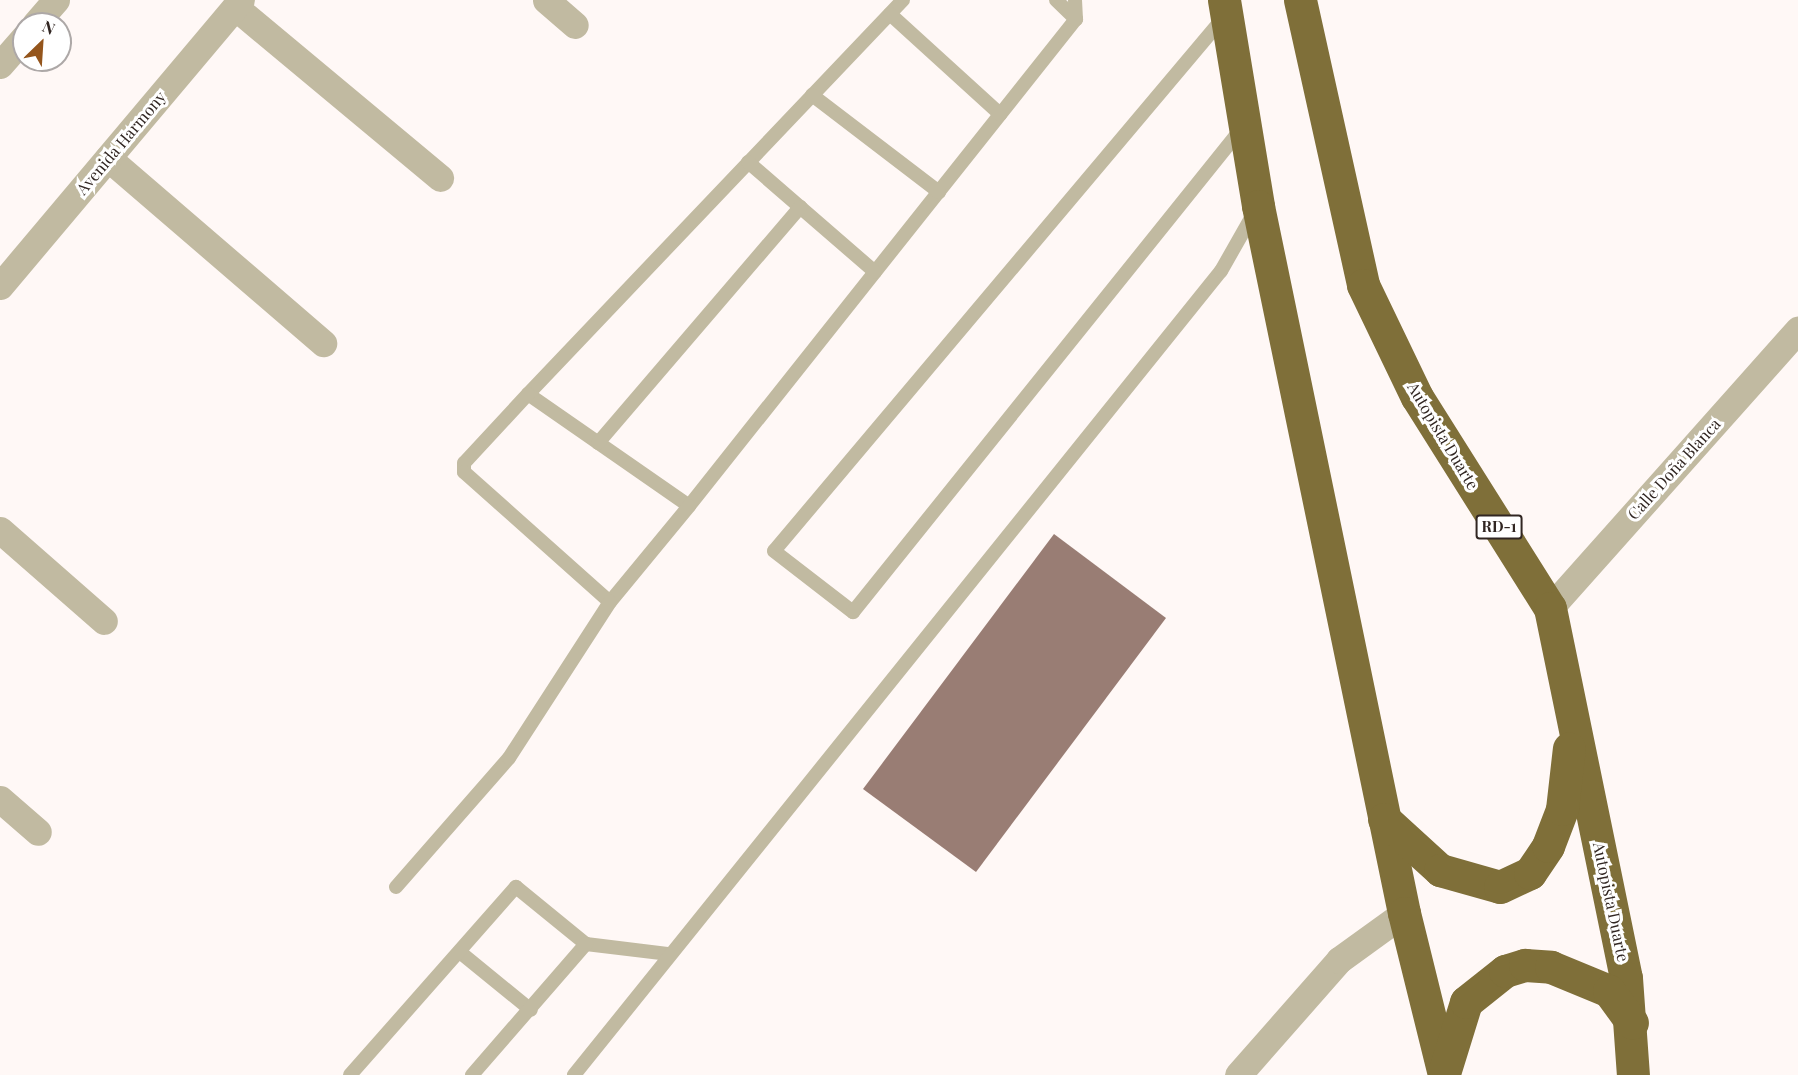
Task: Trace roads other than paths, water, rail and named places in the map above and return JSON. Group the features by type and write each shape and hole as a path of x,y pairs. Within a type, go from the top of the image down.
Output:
{"highway":[{"name":"Autopista Duarte","path":"1300,0 1363,285 1417,397 1550,608 1632,1023 1633,1075"},
{"path":"1225,7 1258,206 1404,913 1444,1075"},
{"path":"1384,819 1440,870 1473,884 1500,887 1530,873 1548,846 1562,809 1570,705"},
{"path":"1444,1075 1466,1002 1504,971 1526,965 1551,967 1609,991 1632,1023"}],"street":[{"path":"46,12 56,0"},
{"path":"546,0 575,25"},
{"path":"238,3 440,178"},
{"name":"Avenida Harmony","path":"0,286 238,3"},
{"path":"0,64 12,50"},
{"path":"108,158 323,343"},
{"name":"Calle Doña Blanca","path":"1550,608 1798,330"},
{"path":"0,530 104,621"},
{"path":"0,799 38,832"},
{"path":"1238,1075 1338,960 1404,913"}],"lane":[{"path":"610,602 464,471 464,463 903,0"},
{"path":"1056,0 1076,18"},
{"path":"396,886 509,758 610,602 689,506 1076,18 1076,0"},
{"path":"1225,7 774,551 853,612 1244,124"},
{"path":"890,14 1000,114"},
{"path":"813,95 939,192"},
{"path":"748,162 874,272"},
{"path":"574,1075 669,954 1221,271 1258,206"},
{"path":"598,442 800,207"},
{"path":"528,393 689,506"},
{"path":"350,1075 461,953 516,887 586,944 669,954"},
{"path":"472,1075 531,1010 586,944"},
{"path":"461,953 531,1010"}]}
